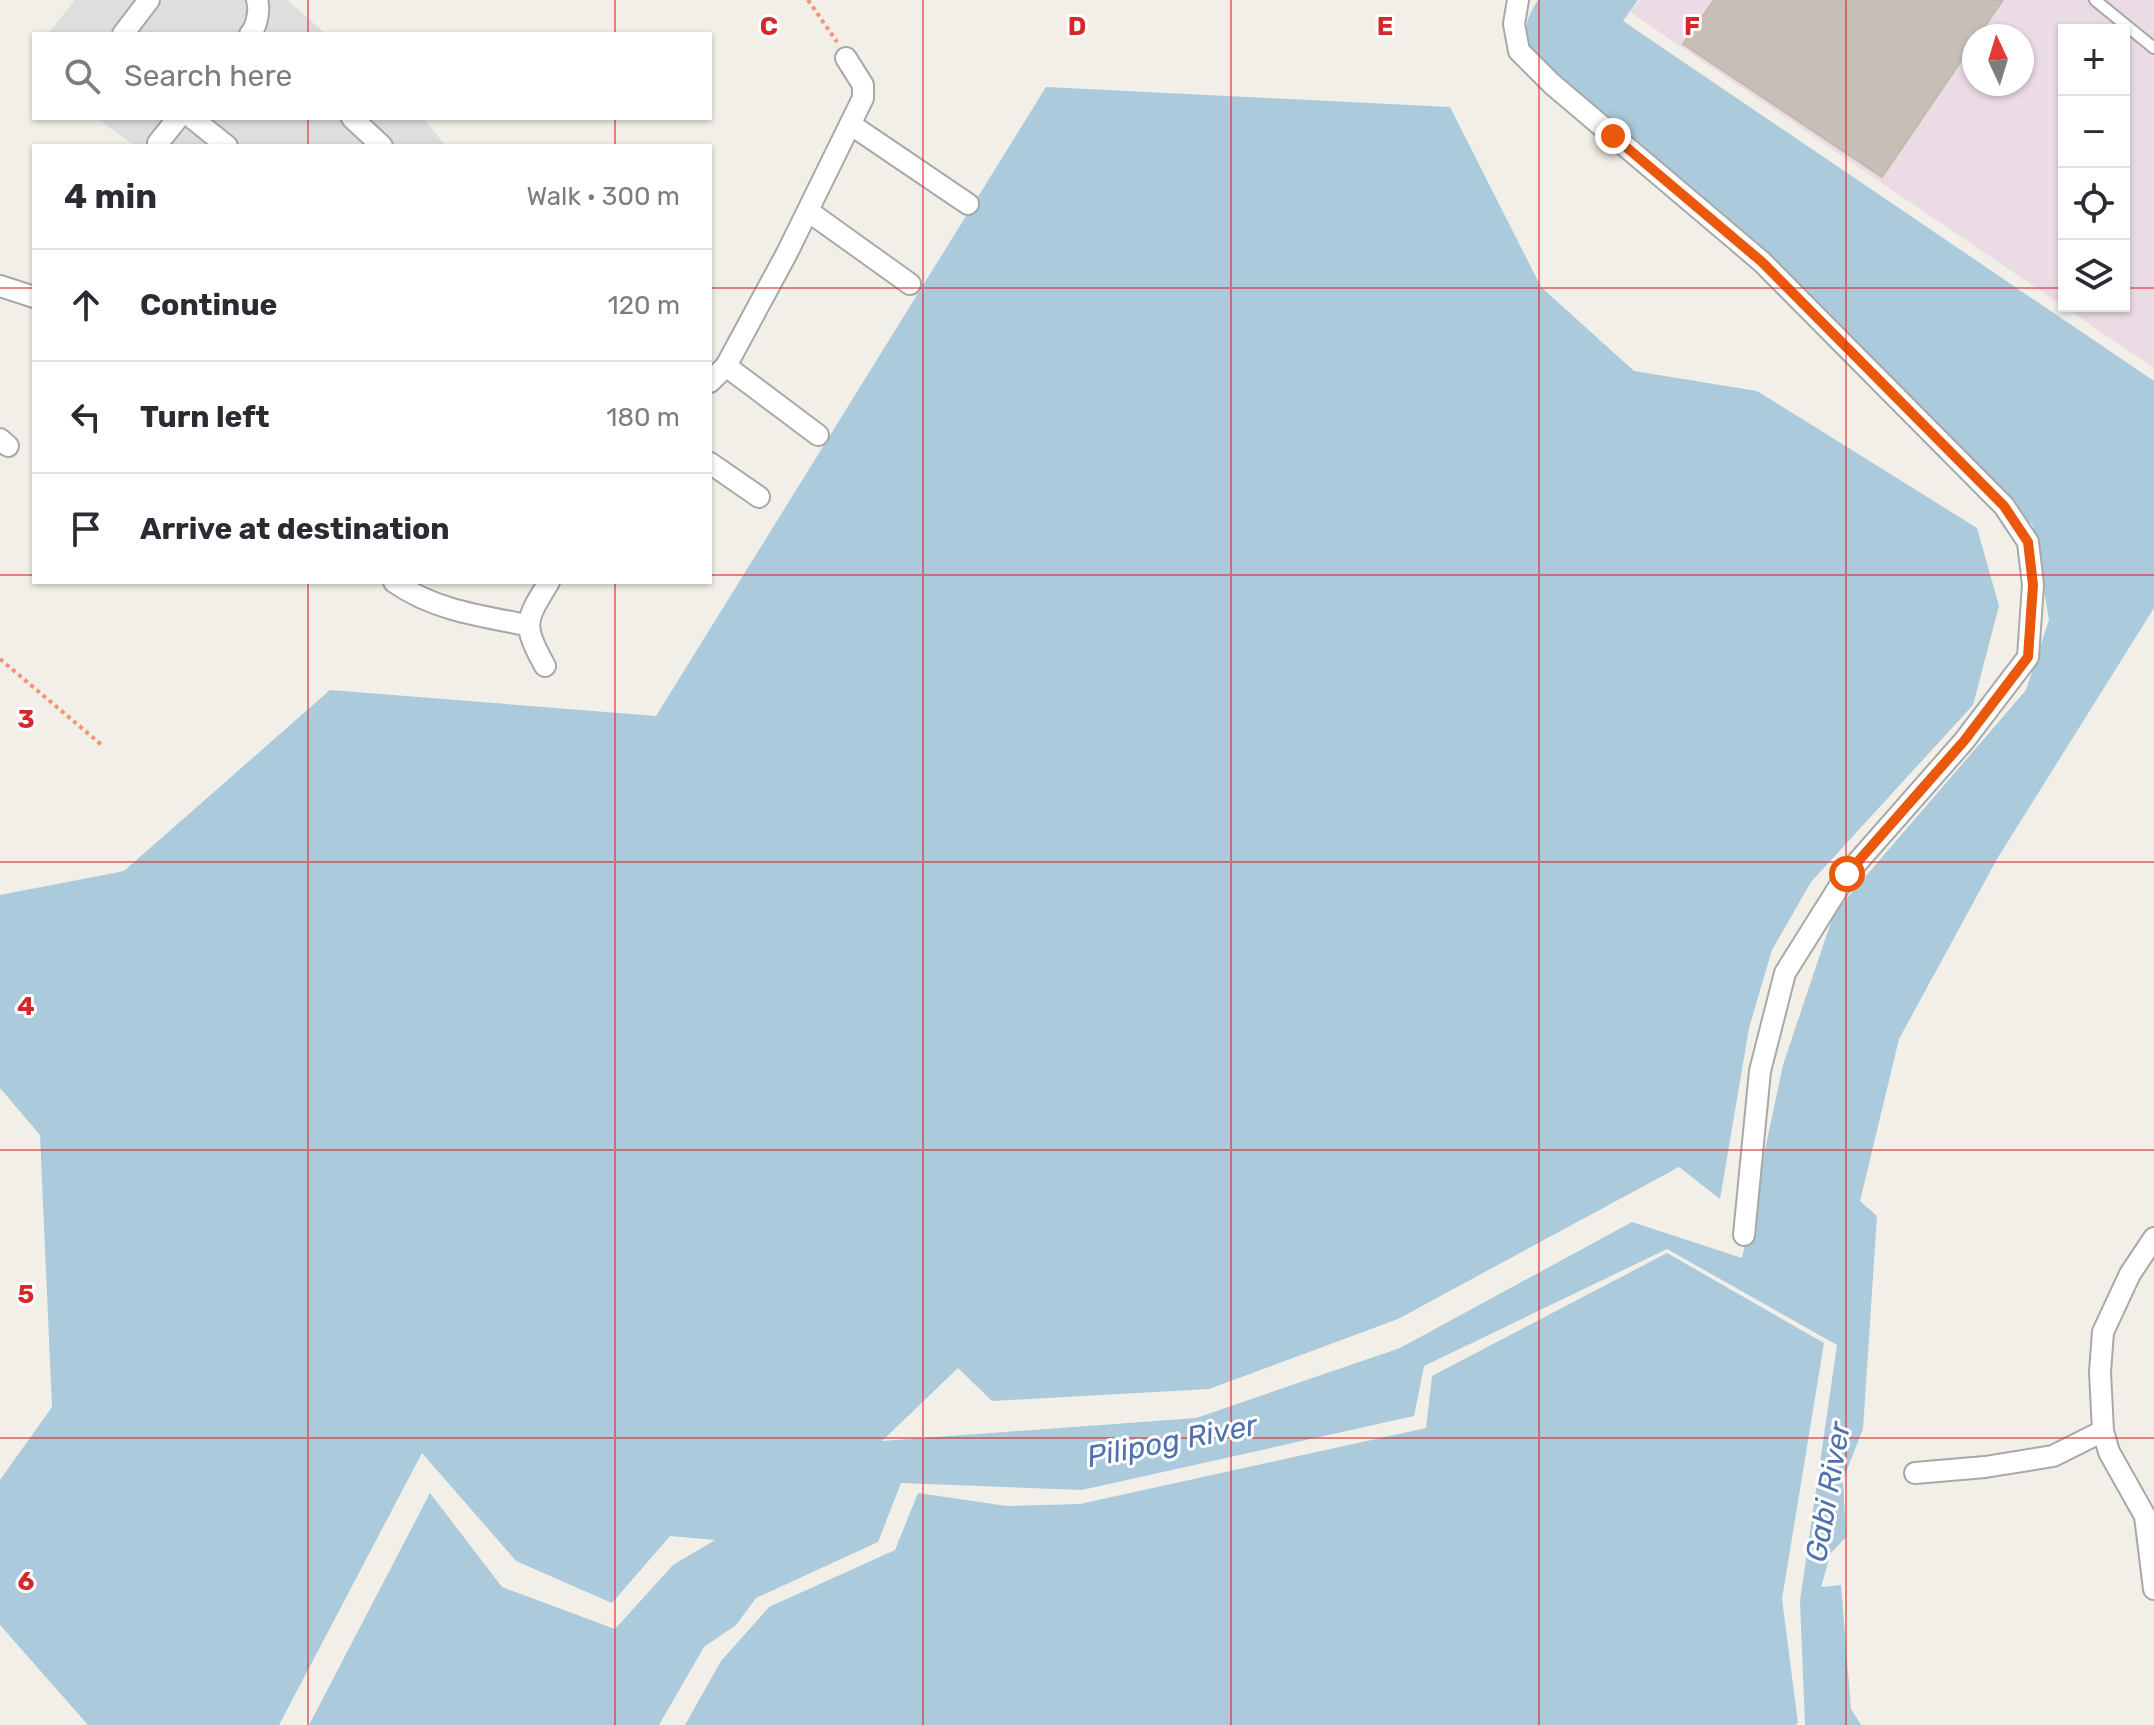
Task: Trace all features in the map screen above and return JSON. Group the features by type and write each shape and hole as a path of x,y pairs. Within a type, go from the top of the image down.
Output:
{"street":[{"path":"125,32 149,0"},
{"path":"1518,0 1514,24 1519,51 1552,84 1762,262 2004,506 2028,542 2033,585 2028,657 1964,741 1847,874 1785,973 1760,1071 1744,1235"},
{"path":"255,32 258,2"},
{"path":"712,380 726,366 808,211 863,98 863,85 846,58"},
{"path":"158,143 176,120"},
{"path":"194,120 224,144"},
{"path":"354,120 380,144"},
{"path":"850,124 968,204"},
{"path":"808,211 910,284"},
{"path":"0,286 32,296"},
{"path":"726,366 818,435"},
{"path":"712,464 759,497"},
{"path":"397,584 413,596 451,611 527,625"},
{"path":"545,666 531,642 527,625 548,584"},
{"path":"2154,1238 2130,1274 2103,1332 2100,1372 2103,1431 2109,1452 2145,1516 2154,1589"},
{"path":"1915,1473 1985,1467 2053,1456 2103,1431"}],"lane":[{"path":"2095,0 2154,48"}],"path":[{"path":"808,0 846,58"},
{"path":"0,659 103,746"}],"shaded area":[{"path":"75,0 287,0 324,32 50,32"},
{"path":"1640,0 2154,0 2154,368 2072,312 2130,312 2130,24 2058,24 2058,303 1630,12"},
{"path":"99,120 425,120 444,144 132,144"}],"water":[{"path":"1538,0 1638,0 1623,21 2154,381 2154,608 1997,859 1899,1039 1860,1201 1877,1216 1863,1429 1843,1480 1846,1537 1831,1553 1821,1587 1841,1585 1851,1709 1861,1725 1805,1725 1800,1601 1837,1345 1667,1249 1424,1366 1414,1416 1082,1490 901,1483 878,1542 756,1598 736,1625 704,1647 659,1725 309,1725 430,1493 502,1587 615,1629 673,1565 715,1540 670,1536 612,1603 516,1561 422,1453 279,1725 88,1725 0,1625 0,1480 52,1407 40,1135 0,1088 0,895 124,871 330,690 656,716 1046,87 1450,107 1541,287 1634,371 1757,391 1977,528 1999,606 1973,705 1811,882 1772,950 1749,1028 1720,1199 1679,1167 1398,1319 1209,1389 992,1401 958,1368 882,1441 1196,1418 1400,1348 1632,1222 1742,1258 1783,1065 1834,913 2026,690 2049,620 2033,526 1982,468 1798,287 1550,79 1527,41 1527,23"},
{"path":"1667,1253 1824,1343 1782,1599 1798,1723 1795,1725 685,1725 721,1661 769,1607 895,1550 918,1493 1007,1506 1080,1504 1426,1428 1432,1376"}],"building":[{"path":"1714,0 2003,0 1986,24 1962,24 1962,60 1882,177 1683,44"}],"route":[{"path":"1613,136 1762,262 2004,506 2028,542 2033,585 2028,657 1964,741 1847,874"}],"water label":[{"name":"Pilipog River","path":"1172,1441"},
{"name":"Gabi River","path":"1828,1492"}]}
